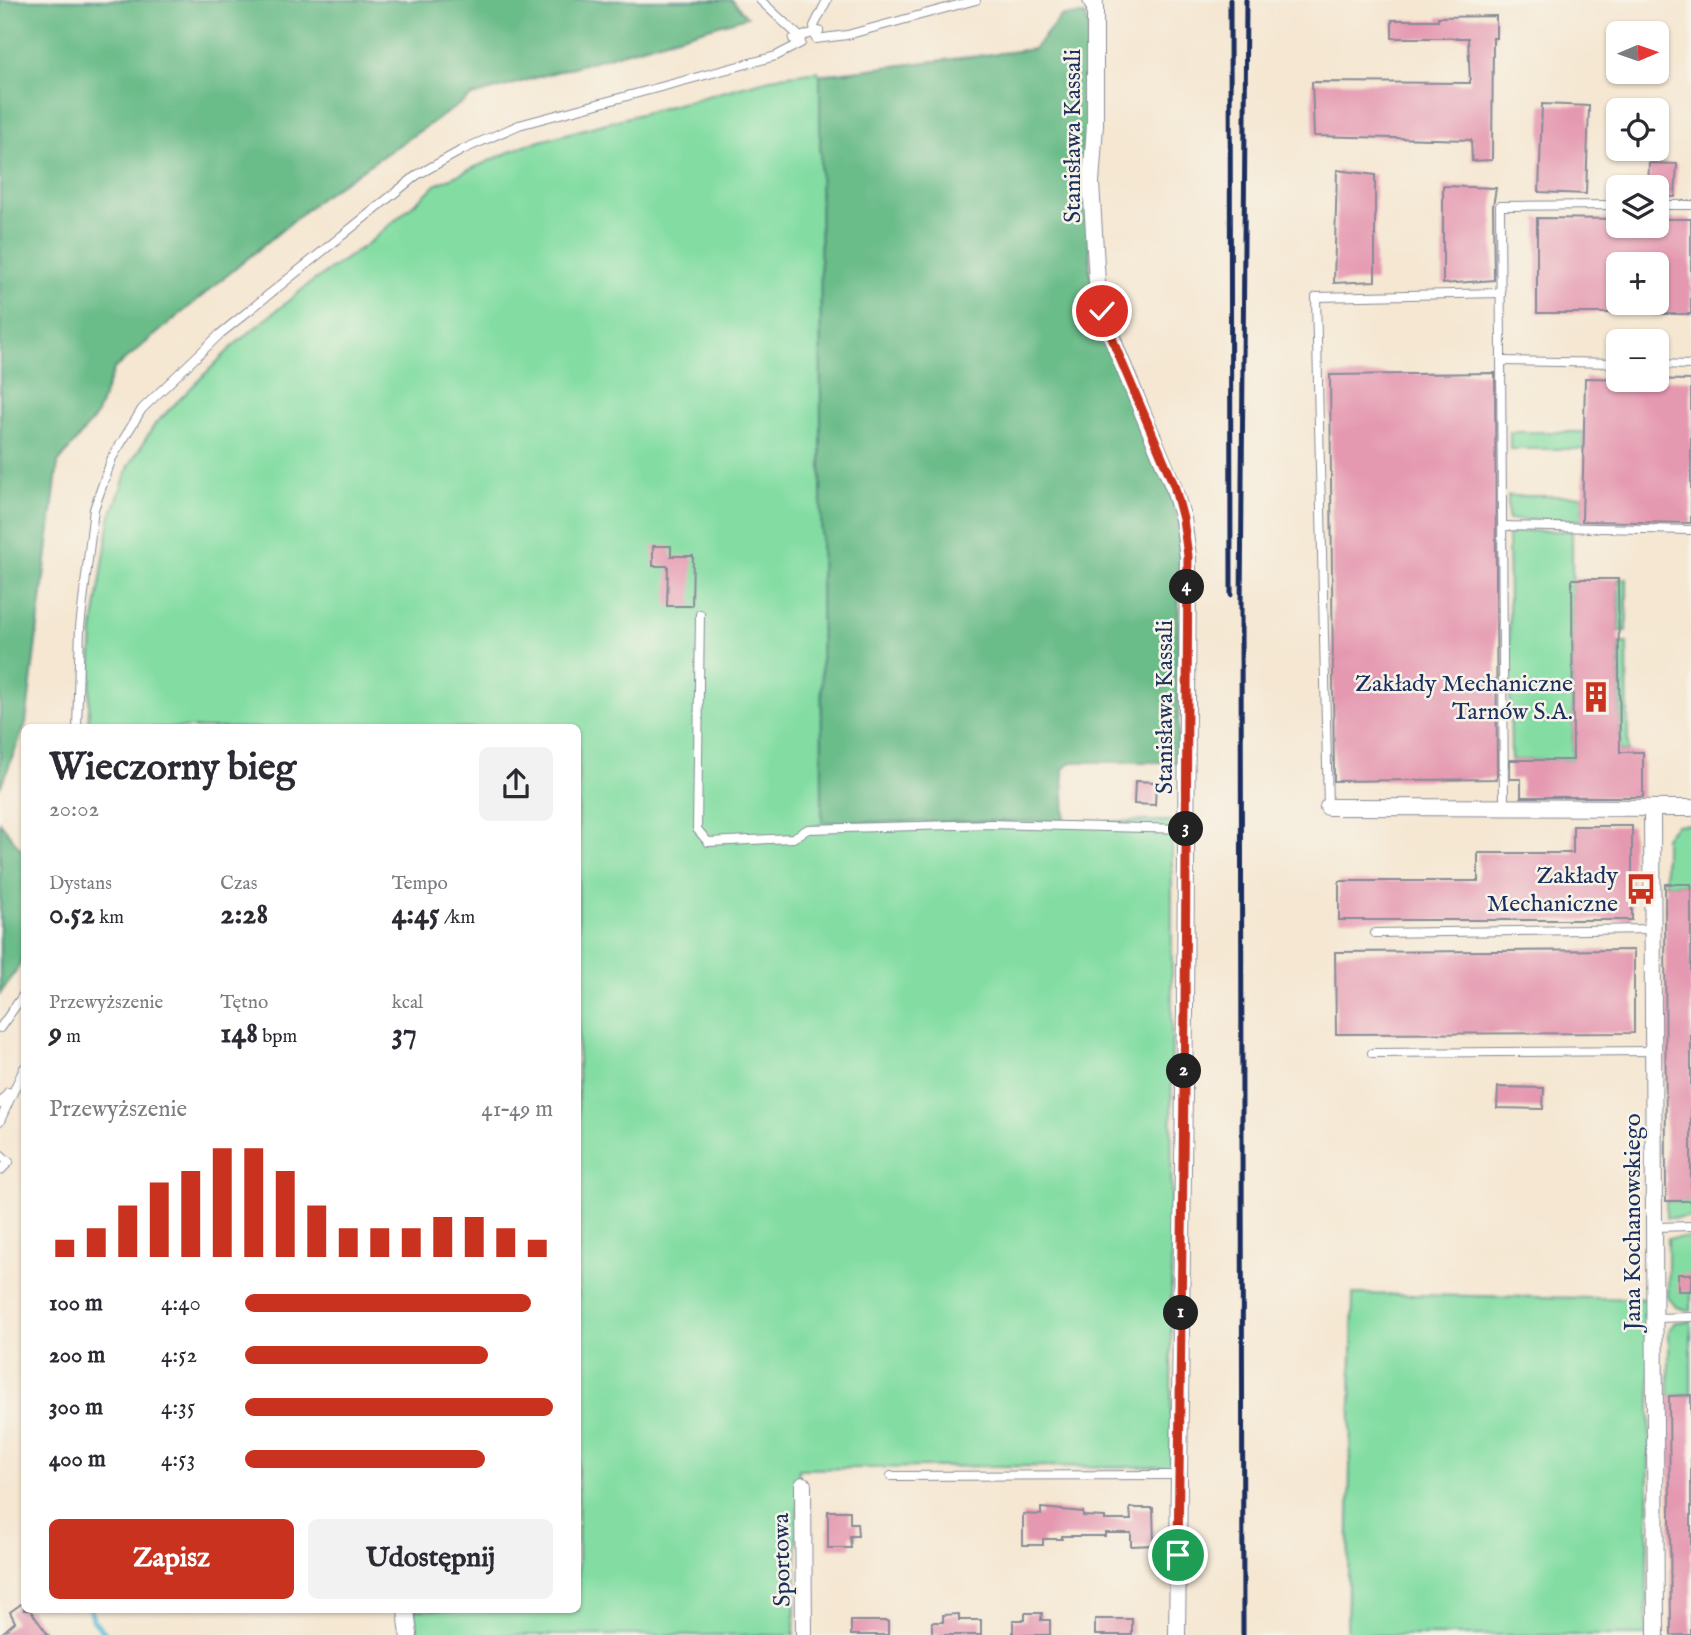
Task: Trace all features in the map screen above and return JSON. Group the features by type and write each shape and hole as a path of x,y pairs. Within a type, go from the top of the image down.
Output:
{"street":[{"name":"Stanisława Kassali","path":"1094,2 1095,125 1091,183 1097,282 1102,311 1117,351 1174,485 1183,519 1188,556 1177,1635"},
{"path":"1328,807 1691,808"},
{"name":"Jana Kochanowskiego","path":"1653,808 1657,1635"},
{"name":"Sportowa","path":"803,1485 804,1635"},
{"path":"406,1613 409,1635"}],"lane":[{"path":"77,724 80,627 93,509 112,458 142,410 210,344 315,255 416,175 464,149 519,125 776,56 801,43 760,0"},
{"path":"827,0 814,26 816,39 847,36 976,0"},
{"path":"796,38 817,32"},
{"path":"1504,809 1500,206 1606,205"},
{"path":"1669,205 1691,205"},
{"path":"1328,807 1316,297 1501,293"},
{"path":"1502,361 1606,363"},
{"path":"1669,364 1691,365"},
{"path":"1503,526 1691,530"},
{"path":"700,614 696,822 697,829 708,842 793,838 808,829 991,824 1186,828"},
{"path":"1375,933 1654,929"},
{"path":"0,1028 21,998"},
{"path":"1372,1053 1654,1051"},
{"path":"0,1104 8,1093 11,1094 21,1074"},
{"path":"0,1121 14,1096 11,1094"},
{"path":"0,1154 9,1162 0,1171"},
{"path":"1656,1227 1691,1226"},
{"path":"1656,1318 1691,1317"},
{"path":"891,1476 1178,1475"}],"green space":[{"path":"0,0 732,0 747,17 472,96 323,196 114,369 96,416 58,463 26,723 21,724 21,736 0,788"},
{"path":"1085,15 1088,23 1090,274 1170,491 1179,525 1178,762 1072,762 1063,769 1065,821 822,822 820,75 1034,49 1061,16"},
{"path":"818,71 820,75 822,822 1172,821 1171,1467 799,1469 794,1635 418,1635 414,1613 581,1613 581,724 88,724 93,629 110,519 129,466 155,424 234,345 309,284 370,242 437,184 525,145 781,76"},
{"path":"1510,432 1584,432 1584,449 1510,449"},
{"path":"1508,496 1583,496 1582,520 1508,520"},
{"path":"1508,531 1572,531 1573,760 1511,760"},
{"path":"1627,578 1627,631 1619,631 1618,579"},
{"path":"1619,643 1627,643 1628,752 1620,752"},
{"path":"0,822 21,850 21,963 0,994"},
{"path":"1691,824 1691,884 1665,884 1665,837 1676,825"},
{"path":"1666,1201 1691,1201 1691,1218 1666,1218"},
{"path":"1668,1238 1691,1238 1691,1311 1676,1307 1668,1297"},
{"path":"1353,1294 1652,1299 1646,1635 1347,1635"},
{"path":"1691,1321 1691,1395 1669,1396 1669,1330 1675,1322"}],"building":[{"path":"1496,16 1496,38 1493,38 1492,160 1472,161 1471,140 1314,136 1312,82 1470,83 1468,38 1392,38 1392,20"},
{"path":"1542,104 1589,106 1586,194 1539,192"},
{"path":"1649,163 1677,164 1675,197 1669,197 1669,175 1648,175"},
{"path":"1337,170 1375,175 1375,281 1334,283"},
{"path":"1443,186 1496,188 1493,206 1494,280 1443,284"},
{"path":"1537,218 1606,219 1606,238 1669,238 1669,219 1691,219 1691,314 1669,314 1669,252 1606,252 1606,313 1537,313"},
{"path":"1495,373 1497,779 1334,781 1330,375"},
{"path":"1585,378 1606,378 1606,392 1669,392 1669,380 1691,380 1691,523 1582,521"},
{"path":"653,546 671,546 671,556 693,556 692,606 667,606 668,566 653,566"},
{"name":"Zakłady Mechaniczne Tarnów S.A.","path":"1572,579 1618,579 1620,752 1643,752 1643,797 1521,797 1521,779 1510,779 1510,760 1573,760"},
{"path":"1135,781 1156,782 1155,805 1134,804"},
{"path":"1573,826 1632,826 1632,920 1339,920 1339,881 1478,881 1478,853 1573,853"},
{"path":"1665,884 1691,884 1691,1201 1666,1201"},
{"path":"1634,950 1634,1033 1336,1034 1335,952"},
{"path":"1498,1087 1544,1088 1543,1109 1497,1108"},
{"path":"1678,1274 1691,1274 1691,1291 1678,1291"},
{"path":"1691,1395 1691,1635 1671,1635 1669,1396"},
{"path":"1041,1508 1083,1512 1083,1516 1105,1517 1105,1520 1131,1520 1130,1508 1153,1508 1154,1545 1131,1546 1131,1533 1105,1533 1105,1536 1062,1536 1062,1539 1043,1539 1043,1545 1023,1545 1023,1514 1041,1515"},
{"path":"828,1511 850,1511 850,1523 857,1523 858,1536 850,1536 851,1548 828,1548"},
{"path":"21,1604 21,1613 32,1613 48,1635 0,1635 15,1622 10,1612"},
{"path":"1025,1613 1042,1613 1041,1620 1050,1620 1050,1635 1013,1635 1013,1620 1025,1620"},
{"path":"959,1614 959,1620 981,1620 981,1635 932,1635 932,1622 943,1622 943,1615"},
{"path":"1095,1619 1132,1619 1132,1635 1095,1635"},
{"path":"851,1621 888,1621 888,1635 851,1635"}],"waterway":[{"path":"92,1613 93,1620 107,1635"}],"railway":[{"path":"1230,0 1231,595"},
{"path":"1243,1635 1241,608 1246,0"}],"place":[{"name":"Zakłady Mechaniczne Tarnów S.A.","path":"1596,697"},
{"name":"Zakłady Mechaniczne","path":"1641,889"}],"route":[{"path":"1102,311 1174,485 1183,519 1188,556 1178,1555"}]}
